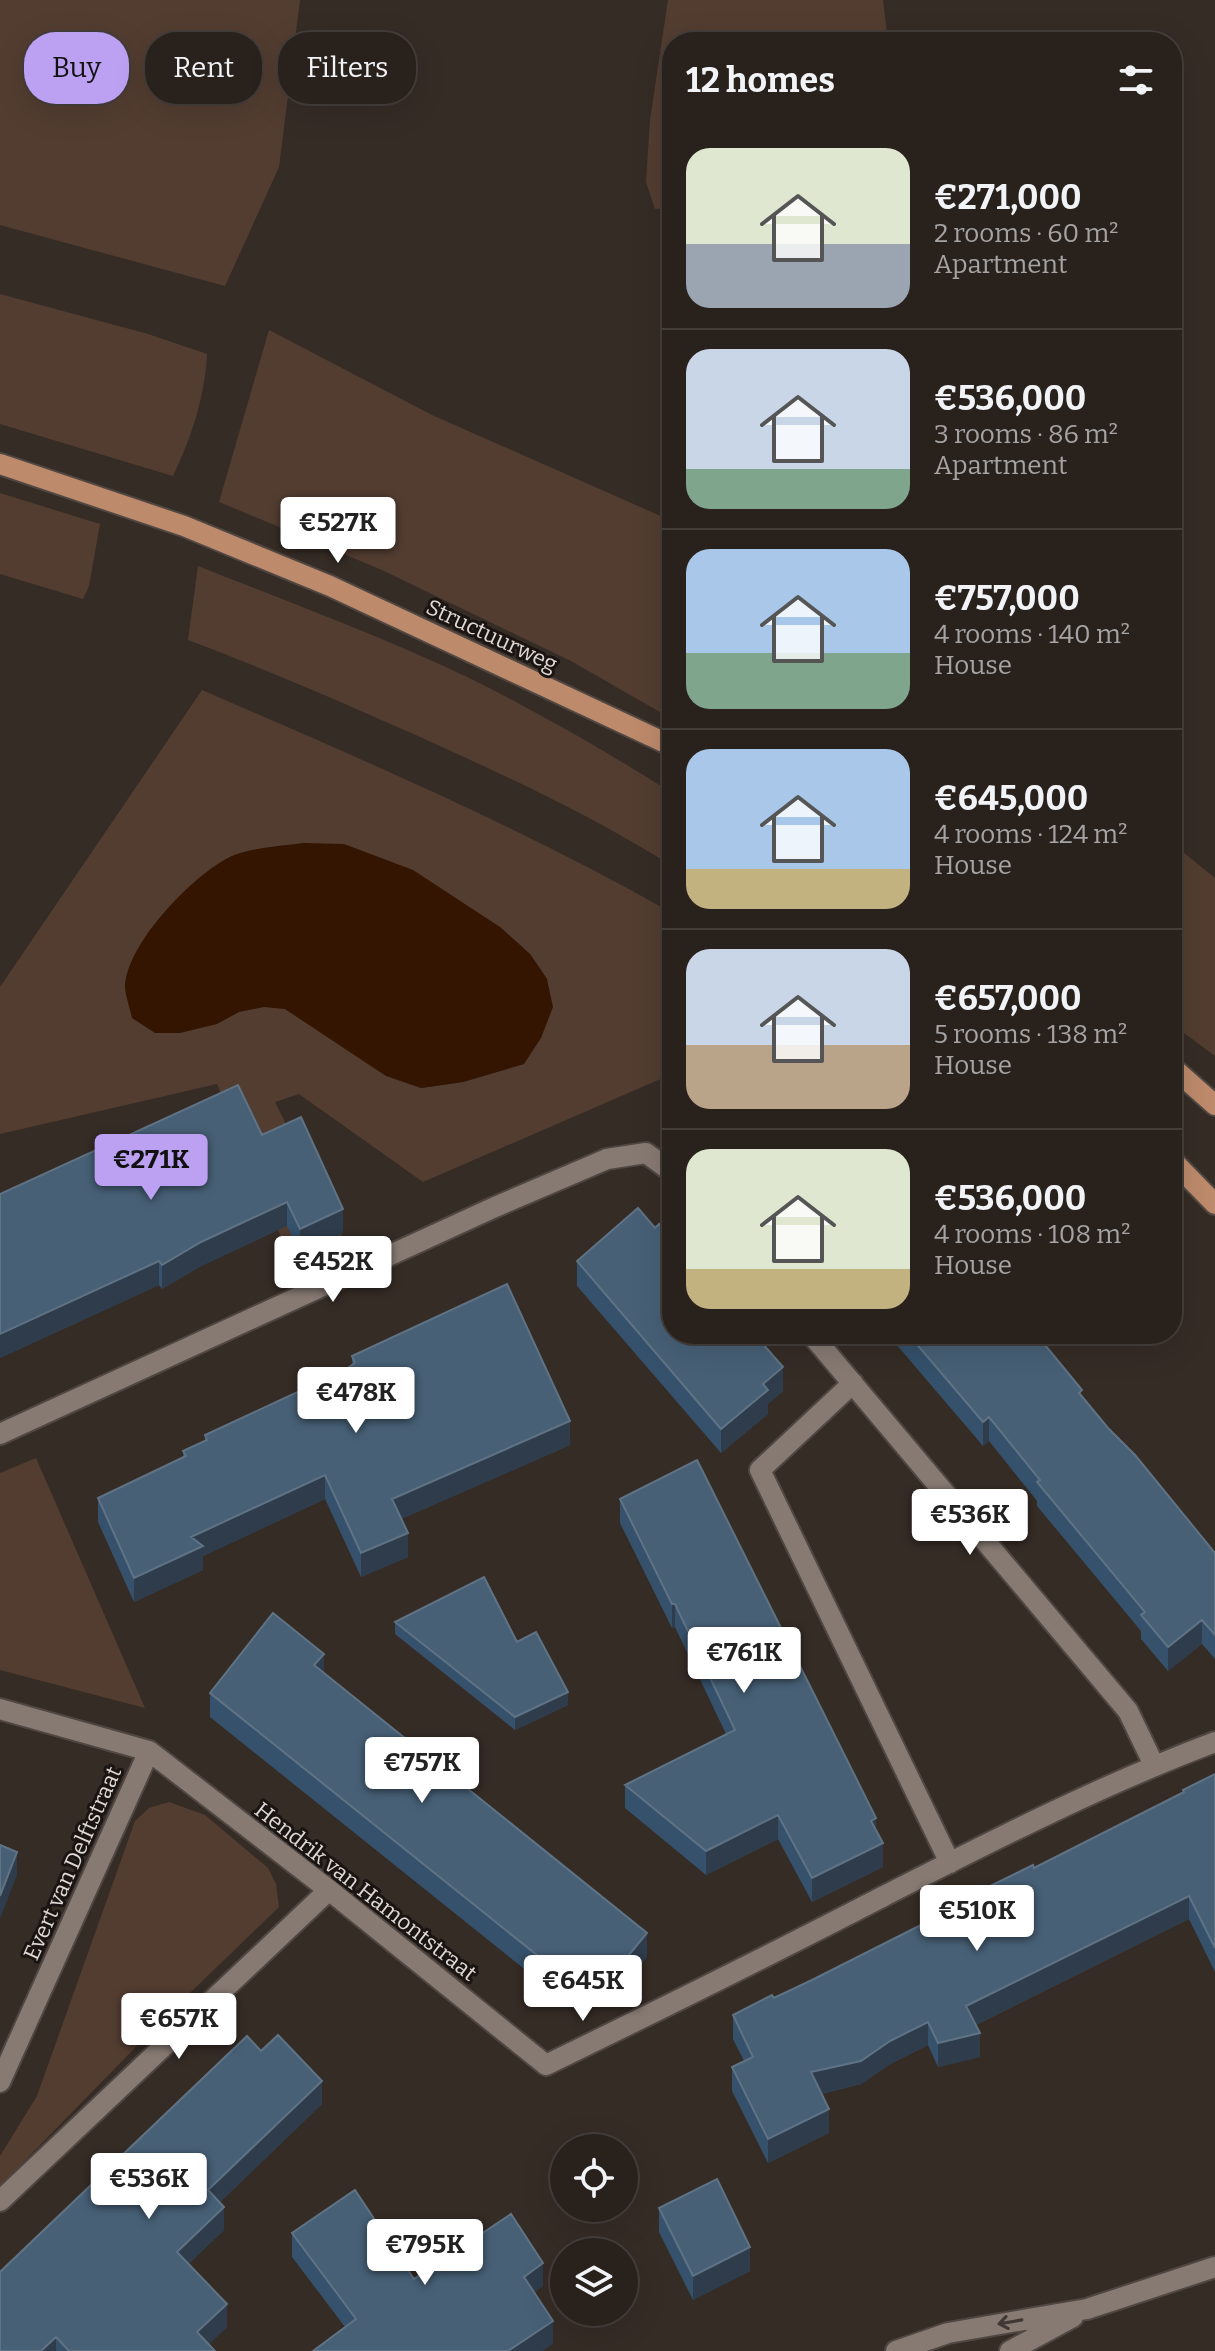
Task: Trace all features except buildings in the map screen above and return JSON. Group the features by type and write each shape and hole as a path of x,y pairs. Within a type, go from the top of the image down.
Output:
{"main road":[{"name":"Structuurweg","path":"0,464 184,526 330,586 662,741"},
{"name":"Structuurweg","path":"648,735 662,745"},
{"path":"1182,1076 1215,1105"},
{"path":"1182,1170 1215,1204"}],"street":[{"path":"0,1434 466,1220 607,1159 646,1153 662,1165"},
{"path":"820,1344 1128,1711 1154,1765"},
{"path":"853,1383 760,1470 950,1863"},
{"name":"Hendrik van Hamontstraat","path":"0,1709 149,1751 329,1890 546,2065 950,1863 1154,1765 1215,1742"},
{"name":"Evert van Delftstraat","path":"0,2082 149,1751"},
{"path":"0,2201 329,1890"},
{"path":"896,2351 948,2333 1087,2309 1215,2267"},
{"path":"1010,2351 1087,2309"}],"shaded area":[{"path":"0,0 300,0 296,32 278,32 278,104 287,104 279,167 225,286 0,225"},
{"path":"668,0 883,0 887,32 663,32"},
{"path":"662,40 662,208 655,209 646,182 650,120"},
{"path":"0,294 148,334 207,354 196,417 173,476 0,424"},
{"path":"269,330 432,415 662,517 662,713 571,661 382,570 219,502"},
{"path":"0,493 100,524 89,586 83,599 0,574"},
{"path":"198,566 461,674 564,728 662,787 662,860 579,813 483,766 303,686 188,640"},
{"path":"202,690 499,823 662,908 662,1078 423,1182 299,1094 275,1102 354,1261 301,1285 217,1084 0,1134 0,987","holes":["231,856 500,927 530,954 547,979 523,1064 463,1082 421,1088 386,1075 285,1009 264,1006 238,1012 147,933 196,881"]},
{"path":"303,843 344,844 413,870 500,927 530,954 547,979 553,1007 541,1038 524,1064 463,1082 421,1088 386,1076 285,1009 264,1007 239,1012 217,1024 180,1033 155,1033 132,1018 125,988 128,971 149,932 181,895 215,866 237,854"},
{"path":"1182,851 1215,878 1215,1056 1182,1031"},
{"path":"36,1458 145,1708 0,1670 0,1473"},
{"path":"169,1802 205,1815 268,1868 276,1884 279,1907 168,2014 0,2186 0,2156 37,2096 135,1821 149,1808"}]}
